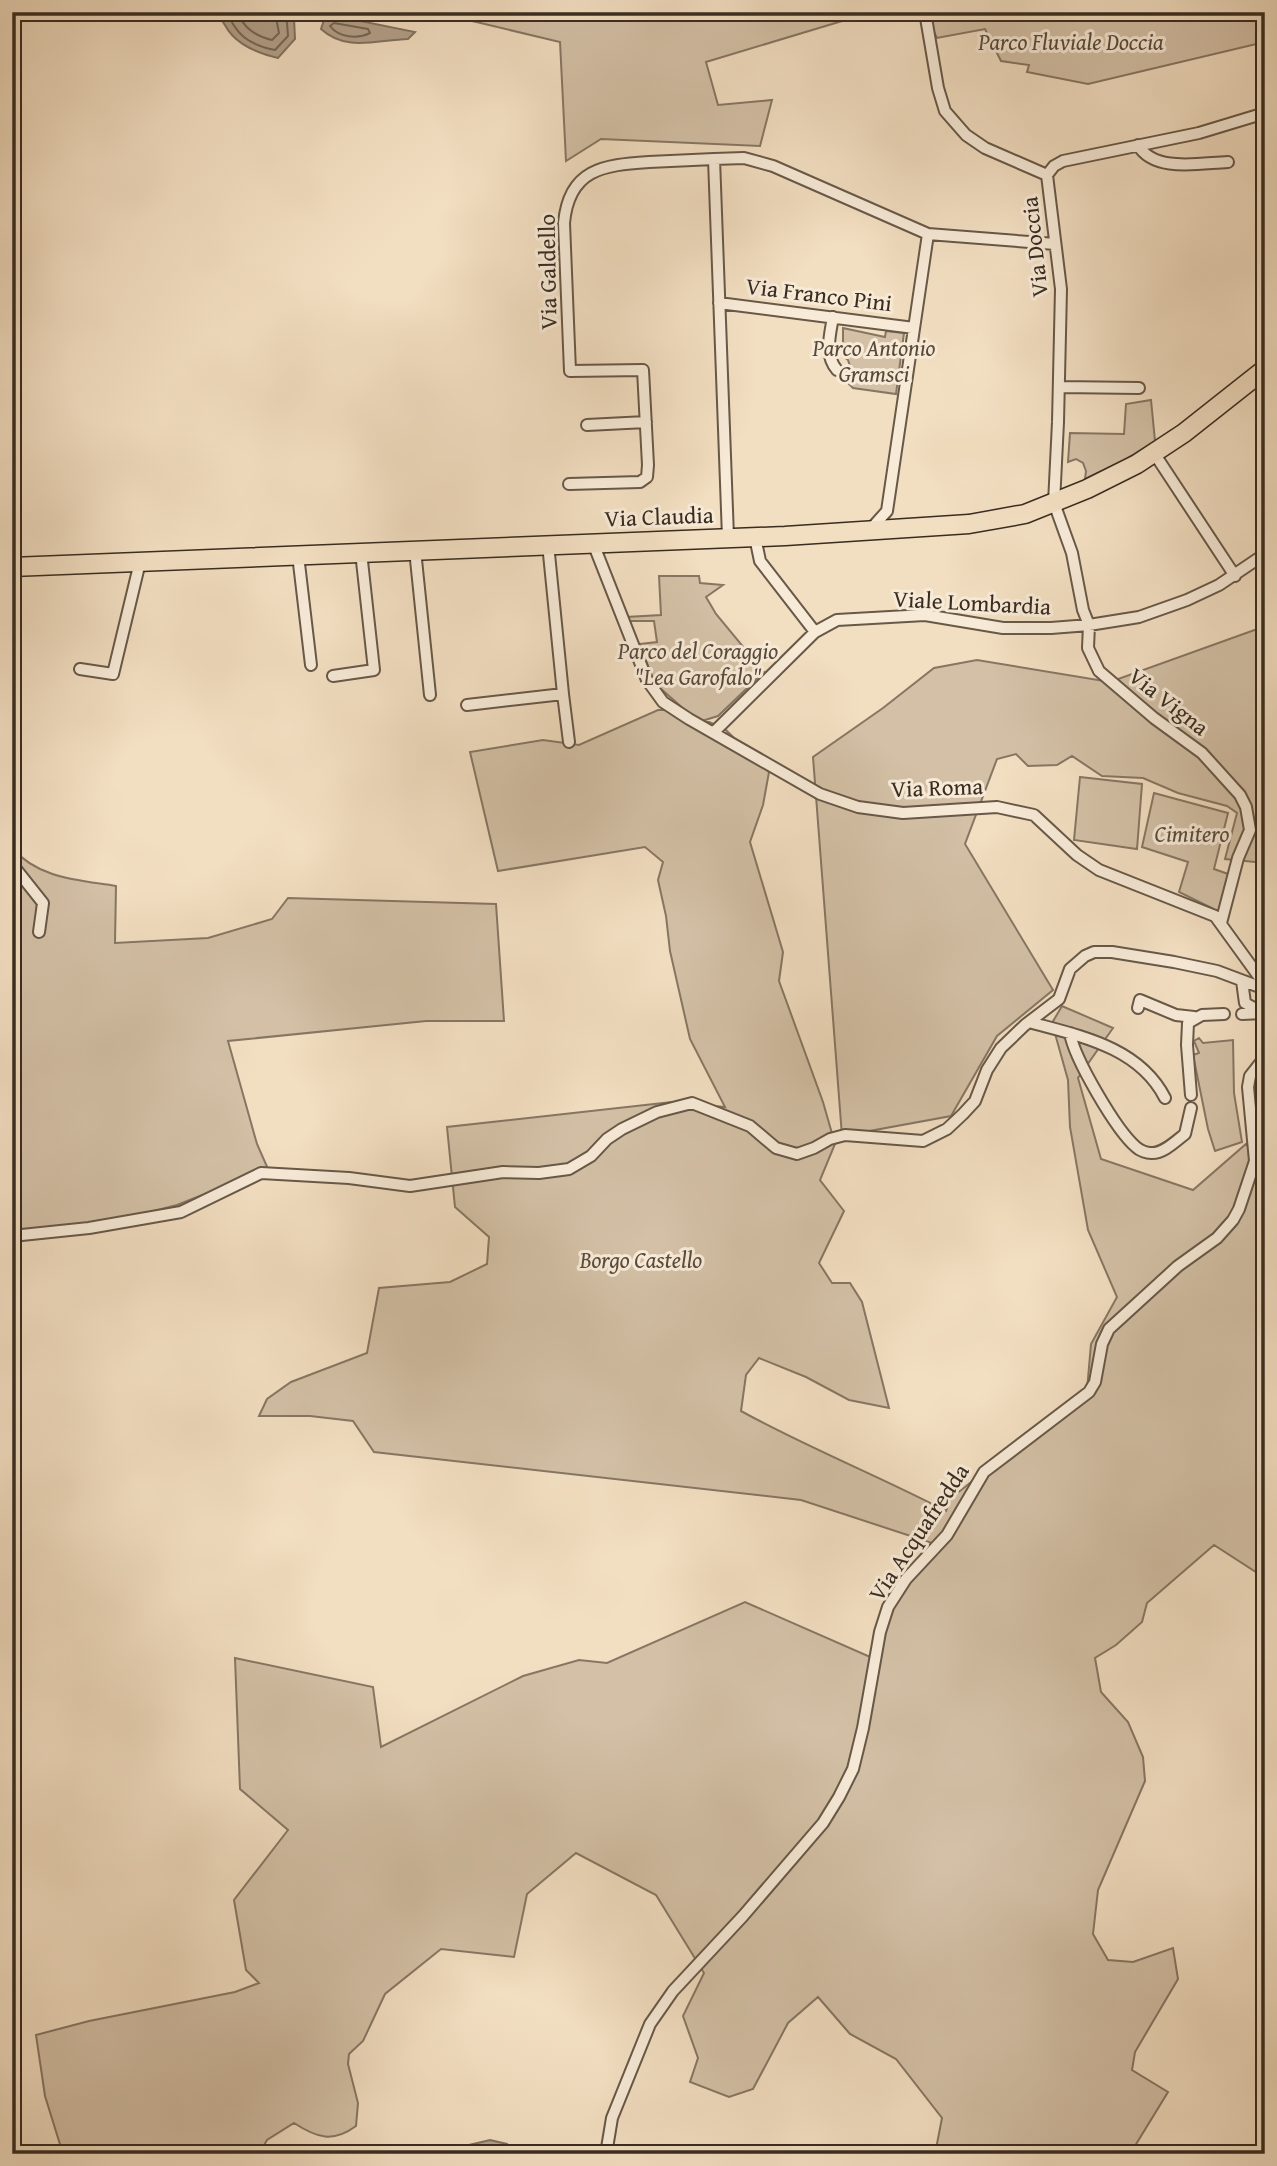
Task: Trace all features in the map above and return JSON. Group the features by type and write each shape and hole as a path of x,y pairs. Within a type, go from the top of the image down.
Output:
{"main road":[{"name":"Via Claudia","path":"12,567 755,537 970,524 1025,514 1137,464 1184,433 1265,369"}],"street":[{"path":"925,12 938,88 945,111 965,135 985,148 1047,175"},
{"name":"Via Doccia","path":"1054,503 1060,387 1061,289 1047,175 1054,166 1063,161 1199,133 1264,114"},
{"path":"1138,145 1143,154 1168,164 1228,162"},
{"path":"728,537 714,159 744,158 772,166 928,234 1055,244"},
{"name":"Via Galdello","path":"569,484 644,480 647,477 648,465 643,370 570,371 565,207 582,178 598,168 621,164 714,159"},
{"path":"869,531 887,511 928,234"},
{"name":"Via Franco Pini","path":"719,303 914,328"},
{"path":"833,317 829,351 837,370"},
{"path":"1060,387 1139,388"},
{"path":"587,425 646,422"},
{"path":"1158,459 1235,576"},
{"name":"Via Vigna","path":"1054,503 1072,553 1083,610 1089,625 1088,648 1099,671 1154,718 1202,753 1240,795 1250,820 1250,830 1238,859 1221,923"},
{"path":"887,511 897,529"},
{"path":"714,732 815,632 761,561 755,537"},
{"name":"Via Roma","path":"593,543 647,680 663,702 820,794 858,807 903,813 997,807 1034,815 1076,855 1099,870 1206,911 1221,923 1265,987"},
{"path":"548,544 569,742"},
{"path":"415,550 430,695"},
{"path":"333,676 374,670 361,552"},
{"name":"Viale Lombardia","path":"815,632 837,620 926,615 1003,628 1089,625 1139,617 1187,600 1235,576 1265,554"},
{"path":"298,555 311,665"},
{"path":"80,669 113,674 139,562"},
{"path":"467,705 563,694"},
{"path":"12,864 43,902 39,932"},
{"path":"12,1236 89,1228 181,1212 261,1173 349,1178 410,1186 503,1172 538,1173 569,1169 591,1156 607,1139 622,1129 657,1112 692,1103 750,1126 776,1148 797,1154 845,1135 923,1141 947,1129 975,1101 987,1070 1001,1048 1059,999 1070,969 1077,961 1094,952 1112,952 1191,965 1265,987"},
{"path":"1242,981 1245,1003 1264,1013"},
{"path":"1138,1008 1140,1000 1176,1015 1194,1017 1224,1014"},
{"path":"1242,1014 1264,1013"},
{"path":"1264,1013 1265,1028"},
{"path":"1191,1095 1186,1032 1188,1023 1194,1017"},
{"path":"1029,1022 1070,1033 1121,1052 1160,1087 1165,1098"},
{"path":"1070,1033 1072,1046 1110,1113 1136,1147 1149,1153 1157,1153 1174,1142 1185,1134 1191,1108"},
{"name":"Via Acquafredda","path":"606,2154 612,2118 650,2024 673,1992 823,1823 839,1797 853,1769 866,1715 880,1632 888,1607 906,1579 947,1535 984,1472 1089,1392 1095,1382 1102,1344 1109,1329 1178,1266 1217,1238 1233,1220 1255,1161 1248,1098 1250,1076 1265,1057"}],"green space":[{"path":"434,12 872,12 706,62 718,105 772,100 760,146 601,139 566,161 560,42"},
{"name":"Parco Fluviale Doccia","path":"924,12 1265,12 1265,42 1088,84 1027,72 1029,65 1001,61 985,29 937,38"},
{"name":"Parco Antonio Gramsci","path":"843,328 885,337 886,331 904,333 896,394 853,388 843,378 850,366 843,356"},
{"path":"1151,400 1155,441 1123,461 1085,479 1083,463 1076,459 1068,462 1070,433 1124,434 1126,404"},
{"name":"Borgo Castello","path":"659,576 699,576 700,583 723,585 706,597 716,614 764,672 718,716 705,720 726,730 769,772 763,805 750,842 783,952 779,981 823,1102 835,1144 820,1180 844,1211 819,1263 832,1283 850,1283 862,1302 889,1408 849,1400 806,1377 759,1358 746,1375 741,1411 946,1511 951,1498 1087,1390 1091,1344 1117,1297 1088,1230 1070,1127 1068,1080 1052,1023 1062,1006 1113,1028 1078,1078 1101,1159 1193,1190 1246,1144 1265,1165 1265,1578 1214,1545 1147,1603 1142,1622 1116,1645 1095,1658 1101,1692 1128,1722 1143,1757 1145,1781 1098,1890 1093,1934 1108,1960 1133,1962 1173,1948 1178,1979 1135,2052 1132,2070 1168,2092 1130,2154 935,2154 942,2118 896,2059 850,2034 818,1997 788,2023 753,2089 729,2097 690,2082 698,2058 683,2016 704,1973 656,1895 576,1853 527,1894 514,1957 441,1949 385,1994 363,2041 349,2054 348,2064 358,2103 356,2126 348,2131 340,2135 318,2135 294,2123 267,2140 259,2154 63,2154 45,2096 36,2035 89,2021 235,1992 259,1983 246,1970 234,1900 288,1830 240,1789 235,1658 373,1687 381,1747 523,1676 579,1660 607,1663 745,1602 877,1660 884,1603 935,1544 801,1500 374,1452 353,1421 310,1416 259,1416 267,1399 291,1382 367,1353 379,1288 450,1282 487,1264 489,1237 455,1207 447,1127 672,1102 725,1107 690,1039 670,951 658,880 663,862 645,847 498,871 470,752 543,740 579,745 658,710 685,710 660,688 639,644 657,642 654,621 629,621 627,617 661,615"},
{"path":"1265,628 1265,863 1225,859 1237,813 1227,806 1178,793 1143,778 1102,776 1072,756 1057,765 1028,766 1016,754 997,759 965,844 1053,990 997,1036 951,1116 842,1136 813,757 934,668 977,660 1110,682"},
{"name":"Cimitero","path":"1080,777 1142,784 1137,849 1074,840"},
{"name":"Cimitero","path":"1154,793 1228,813 1214,869 1231,875 1221,915 1179,892 1188,862 1142,847"},
{"path":"12,848 34,866 47,872 74,880 116,886 115,943 208,938 272,919 288,898 496,904 504,1021 426,1021 228,1041 257,1144 268,1169 177,1205 62,1235 12,1228"},
{"path":"1199,1038 1203,1043 1233,1040 1234,1093 1242,1142 1215,1151 1193,1055 1199,1053 1194,1041"}],"water":[{"path":"215,12 287,12 294,18 295,39 278,58 265,55 237,40"},
{"path":"326,14 415,32 408,39 351,43 331,36 321,29"},
{"path":"490,2140 507,2144 517,2154 460,2154 465,2146"}],"park label":[{"name":"Parco del Coraggio \"Lea Garofalo\"","path":"698,663"}]}
